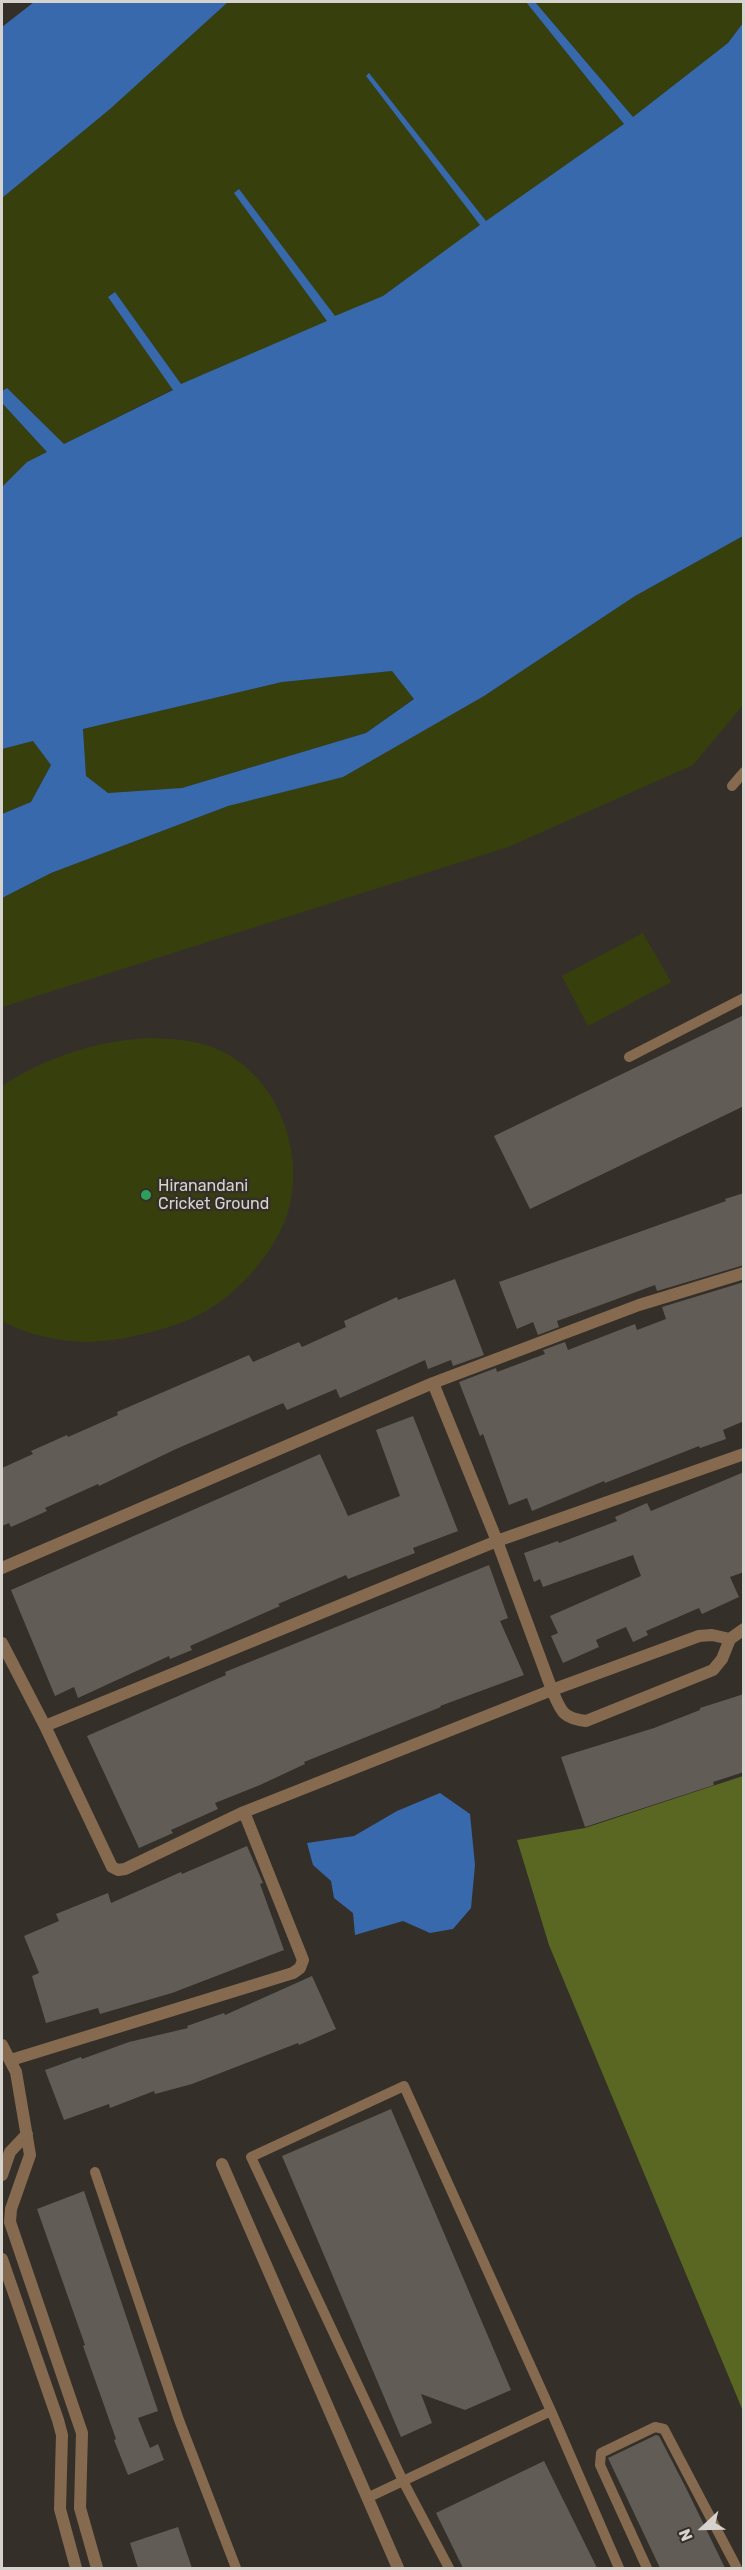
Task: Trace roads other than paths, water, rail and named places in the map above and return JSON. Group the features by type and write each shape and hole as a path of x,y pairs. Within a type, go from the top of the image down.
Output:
{"street":[{"path":"2,1568 433,1383 639,1305 744,1273"},
{"path":"433,1383 497,1541 562,1713 573,1719 586,1721 713,1670 722,1659 730,1639 744,1629"},
{"path":"45,1726 497,1541 744,1454"},
{"path":"2,1643 45,1726 112,1867 118,1870 244,1812 552,1690 699,1636 712,1635 730,1639"},
{"path":"11,2060 293,1973 300,1968 303,1960 301,1953 244,1812"},
{"path":"2,2045 11,2060 18,2081 30,2155 11,2209 10,2222 77,2412 82,2433 80,2508 97,2568"},
{"path":"2,2175 10,2152 27,2134"},
{"path":"222,2164 398,2568"},
{"path":"2,2259 62,2435 60,2510 76,2568"},
{"path":"58,2420 77,2412"}],"lane":[{"path":"732,786 744,772"},
{"path":"629,1058 744,998"},
{"path":"449,2568 403,2481 251,2157 404,2086 551,2411 619,2568"},
{"path":"95,2172 179,2420 236,2568"},
{"path":"368,2498 551,2411"},
{"path":"647,2568 600,2465 601,2453 655,2427 664,2429 737,2568"}],"water":[{"path":"34,2 228,2 110,109 2,198 2,27"},
{"path":"526,2 535,2 633,117 728,43 743,23 743,536 635,596 484,696 343,777 228,806 51,873 2,898 2,814 31,802 51,765 33,741 2,749 2,487 27,462 47,452 2,403 2,391 7,388 64,444 173,390 108,297 115,292 181,384 327,321 234,193 239,189 335,316 383,296 480,225 366,76 369,73 486,221 624,124","holes":["392,671 414,699 366,733 182,788 108,793 86,776 83,729 282,682"]},
{"path":"440,1793 470,1814 475,1865 471,1908 453,1929 430,1933 403,1921 355,1935 353,1913 334,1898 331,1881 313,1865 307,1843 354,1836 397,1811"}],"place":[{"name":"Hiranandani Cricket Ground","path":"146,1195"}]}
